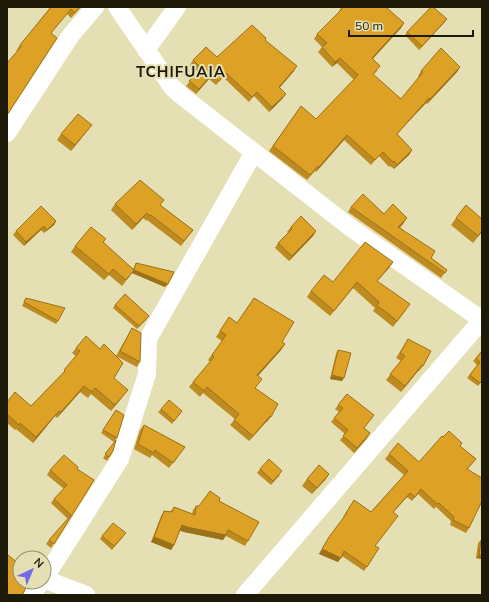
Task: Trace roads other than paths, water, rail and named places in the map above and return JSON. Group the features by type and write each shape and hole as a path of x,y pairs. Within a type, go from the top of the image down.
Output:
{"street":[{"path":"7,133 72,35 95,7"},
{"path":"116,7 172,87 182,96 352,228 482,320 245,595"},
{"path":"146,50 177,7"},
{"path":"52,566 120,459 147,374 148,339 254,152"},
{"path":"52,582 86,595"}],"district":[{"name":"TCHIFUAIA","path":"181,71"}]}
